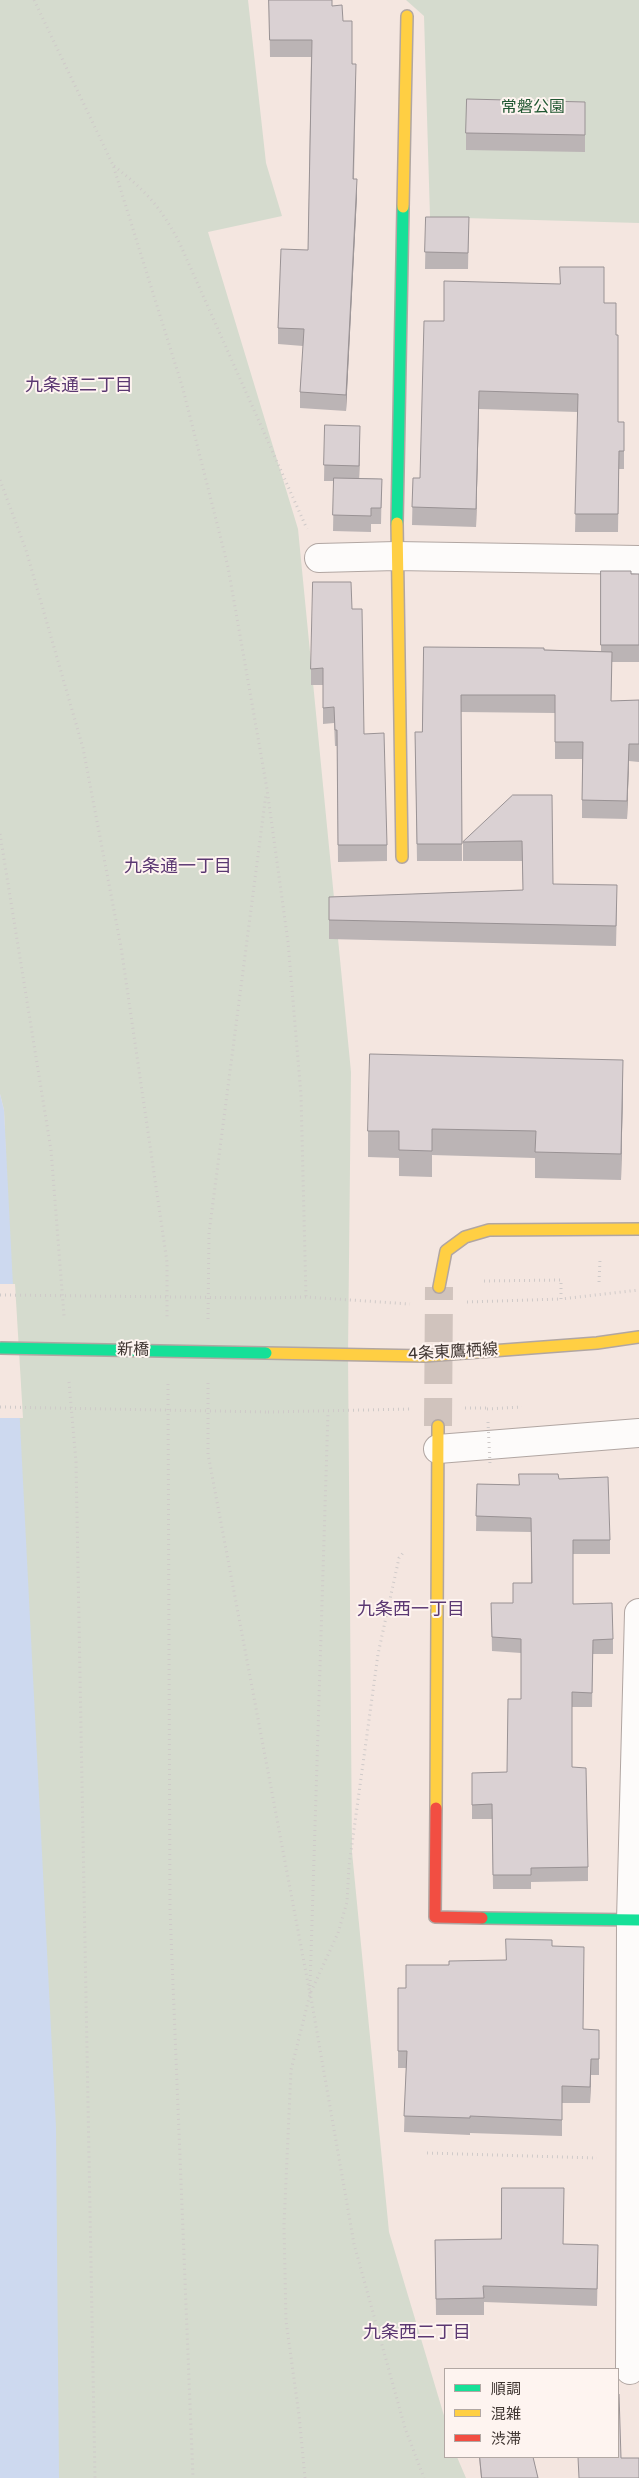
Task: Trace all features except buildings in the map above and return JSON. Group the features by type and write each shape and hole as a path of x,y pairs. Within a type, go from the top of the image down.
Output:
{"street":[{"path":"402,857 396,556 407,16"},
{"path":"319,558 396,556 639,560"},
{"path":"439,1287 446,1251 465,1238 489,1230 639,1229"},
{"name":"4条東鷹栖線","path":"266,1353 425,1356 597,1343 639,1337"},
{"name":"新橋","path":"0,1348 266,1353"},
{"path":"635,1920 435,1917 436,1538 438,1437 639,1433"},
{"path":"630,2370 630,2159 639,1613"}],"path":[{"path":"34,0 113,165 183,389 228,567 267,789 288,942 301,1095 306,1297"},
{"path":"113,165 143,189 165,214 319,558"},
{"path":"0,480 26,550 83,748 121,947 167,1262 167,1322"},
{"path":"208,1329 209,1233 267,789"},
{"path":"0,834 51,1150 65,1326"},
{"path":"484,1280 561,1280 561,1299"},
{"path":"457,1302 561,1299 639,1290"},
{"path":"0,1295 306,1297 420,1304"},
{"path":"69,1374 76,1472 95,2478"},
{"path":"208,1377 208,1454 310,1994 354,2244 404,2428 424,2478"},
{"path":"168,1382 170,1910 193,2478"},
{"path":"0,1407 268,1412 386,1410"},
{"path":"310,1994 328,1412"},
{"path":"488,1422 490,1464"},
{"path":"304,2478 299,2415 286,2321 284,2225 291,2070 310,1994 338,1933 347,1902 349,1866 378,1654 399,1558 417,1539 436,1538"},
{"path":"427,2153 630,2159"}],"green space":[{"path":"0,0 248,0 266,163 282,216 208,232 298,529 351,1072 348,1354 352,1852 389,2232 444,2416 444,2458 457,2458 466,2478 53,2478 4,1110 0,1094"},
{"name":"常磐公園","path":"406,0 639,0 639,223 430,217 424,16"}],"water":[{"path":"0,1094 4,1110 56,2127 59,2478 0,2478"}],"pier":[{"path":"0,1284 15,1284 23,1418 0,1418"}],"tunnel":[{"path":"438,1426 439,1287"}],"traffic: fast":[{"path":"397,523 403,207"},
{"path":"0,1348 266,1353"},
{"path":"482,1918 639,1920"}],"traffic: slow":[{"path":"403,207 407,16"},
{"path":"397,523 402,857"},
{"path":"439,1287 446,1251 465,1237 489,1230 639,1229"},
{"path":"266,1353 425,1356 597,1343 639,1337"},
{"path":"436,1808 438,1426"}],"traffic: jam":[{"path":"436,1808 435,1917 482,1918"}],"district":[{"name":"九条通二丁目","path":"79,386"},
{"name":"九条通一丁目","path":"178,867"},
{"name":"九条西一丁目","path":"411,1610"},
{"name":"九条西二丁目","path":"417,2333"}]}
